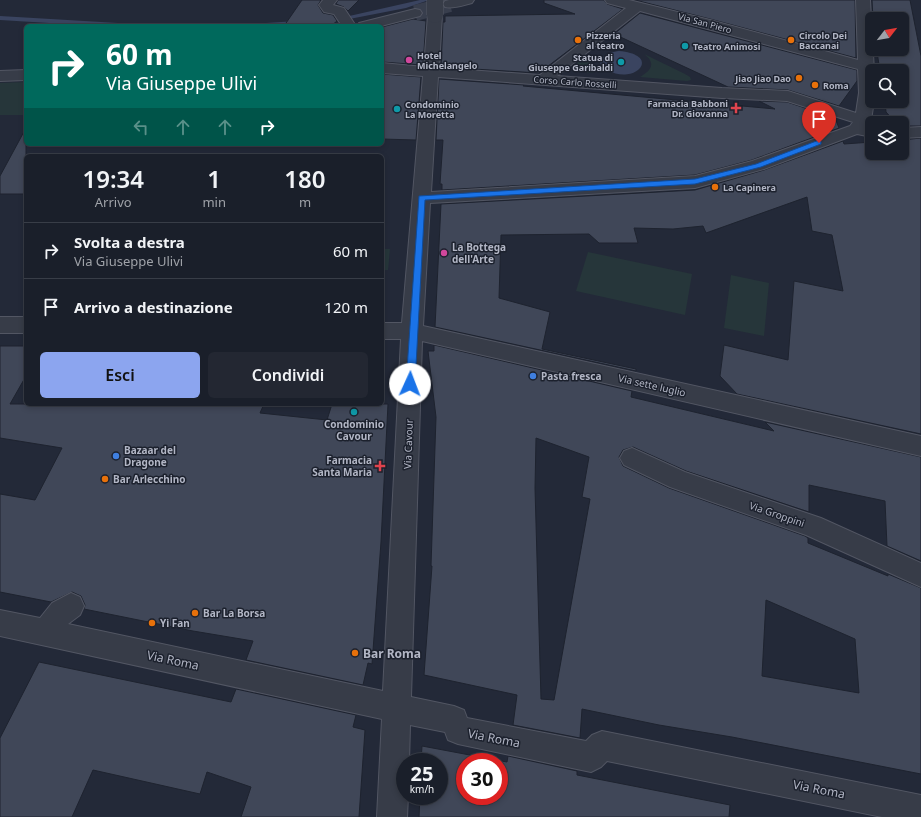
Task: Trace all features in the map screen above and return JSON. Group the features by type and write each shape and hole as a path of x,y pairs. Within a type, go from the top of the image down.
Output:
{"street":[{"path":"330,0 326,5 329,9 339,11 348,24"},
{"name":"Via Cavour","path":"392,817 412,331 421,198 432,71 435,0"},
{"path":"450,4 467,0"},
{"name":"Via San Piero","path":"612,0 705,23 759,39 865,66"},
{"path":"863,0 867,64"},
{"path":"543,80 636,7"},
{"path":"372,24 415,13"},
{"name":"Corso Carlo Rosselli","path":"384,68 788,96 864,127"},
{"path":"0,76 24,75"},
{"path":"421,198 695,182 758,165 864,127 866,108"},
{"path":"909,133 921,132"},
{"path":"0,324 24,325"},
{"name":"Via sette luglio","path":"384,331 412,331 921,446"},
{"name":"Via Groppini","path":"632,458 678,480 812,526 921,575"},
{"path":"46,632 61,612 71,606"},
{"name":"Via Roma","path":"0,623 454,720 458,730 591,757 602,745 921,810"}],"shaded area":[{"path":"644,54 685,74 690,77 691,80 687,81 640,77 650,69 651,66 650,60"},
{"path":"588,55 590,56 591,64 597,71 592,73 578,68 577,64 579,60"},
{"path":"24,82 24,115 0,115 0,83"},
{"path":"384,249 390,249 388,270 384,270"},
{"path":"588,252 692,274 685,315 576,291"},
{"path":"731,275 769,283 764,336 724,328"}],"water":[{"path":"619,51 632,54 640,58 642,63 640,68 635,72 617,74 602,66 600,63 603,57"}],"building":[{"path":"302,0 321,0 318,5 323,13 333,15 337,21 333,24 285,24"},
{"path":"338,0 359,0 348,11 344,7 336,4"},
{"path":"544,0 604,0 607,4 623,9 539,73 441,67 443,22 445,22 445,16 575,14 544,3"},
{"path":"635,0 855,0 856,58 710,19"},
{"path":"872,0 910,0 921,56 921,126 909,126 909,116 890,116 886,112 886,108 909,108 909,64 879,64 878,56 909,56 909,12 873,12"},
{"path":"640,13 857,70 857,81 839,106 788,90 728,87 614,34"},
{"path":"413,19 426,21 423,65 384,62 384,26"},
{"name":"Condominio La Moretta","path":"384,74 421,77 416,140 384,139"},
{"path":"439,79 524,85 523,86 775,109 759,101 787,102 835,118 839,128 752,160 695,175 442,190 442,184 440,184 443,140 436,140"},
{"path":"24,132 24,146 26,146 26,154 24,154 24,194 0,194 0,176"},
{"path":"921,138 921,434 737,394 720,376 724,345 788,360 794,281 843,291 832,235 812,231 807,197 706,233 703,226 673,229 634,228 638,243 599,243 589,234 501,235 499,298 550,312 542,349 636,369 636,371 435,327 441,204 695,190 764,170 843,141 844,144 865,142 865,160 909,160 909,139"},
{"path":"434,345 632,391 631,397 774,431 765,422 921,457 921,561 887,546 885,501 809,485 809,512 686,471 633,447 623,450 619,457 623,466 669,488 805,536 808,538 808,543 921,588 921,774 732,737 659,725 582,709 580,738 513,725 517,695 424,675 432,566 436,417 428,351 434,351","holes":["536,438 589,457 582,497 590,499 554,700 541,699 535,488","766,600 855,639 859,693 762,676"]},
{"path":"0,346 24,346 24,380 10,404 24,404 24,406 263,406 260,413 327,420 331,406 384,406 384,404 388,404 381,542 372,664 368,663 363,685 246,660 253,641 193,631 84,609 85,605 81,596 72,592 51,602 0,592 0,494 35,500 62,448 0,438"},
{"path":"39,662 231,702 236,689 356,715 353,727 365,730 359,817 241,817 251,787 207,772 200,794 93,770 72,817 0,817 0,738"},
{"path":"422,746 459,753 456,753 456,805 508,805 508,756 577,771 577,775 730,805 729,817 419,817 420,805 448,805 448,753 422,753"}],"waterway":[{"path":"339,19 406,6 426,0"},
{"path":"0,18 92,24"},
{"path":"282,24 297,23"}],"tunnel":[{"path":"415,13 450,4"}],"place":[{"name":"Pizzeria al teatro","path":"578,40"},
{"name":"Circolo Dei Baccanai","path":"791,40"},
{"name":"Teatro Animosi","path":"685,46"},
{"name":"Hotel Michelangelo","path":"409,60"},
{"name":"Statua di Giuseppe Garibaldi","path":"621,62"},
{"name":"Jiao Jiao Dao","path":"799,78"},
{"name":"Roma","path":"815,85"},
{"name":"Farmacia Babboni Dr. Giovanna","path":"736,108"},
{"name":"Condominio La Moretta","path":"397,109"},
{"name":"La Capinera","path":"715,187"},
{"name":"La Bottega dell'Arte","path":"444,253"},
{"name":"Pasta fresca","path":"533,376"},
{"name":"Condominio Cavour","path":"354,412"},
{"name":"Bazaar del Dragone","path":"116,456"},
{"name":"Farmacia Santa Maria","path":"380,466"},
{"name":"Bar Arlecchino","path":"105,479"},
{"name":"Bar La Borsa","path":"195,613"},
{"name":"Yi Fan","path":"152,623"},
{"name":"Bar Roma","path":"355,653"}],"route":[{"path":"410,384 421,198 695,182 758,165 819,143"}]}
